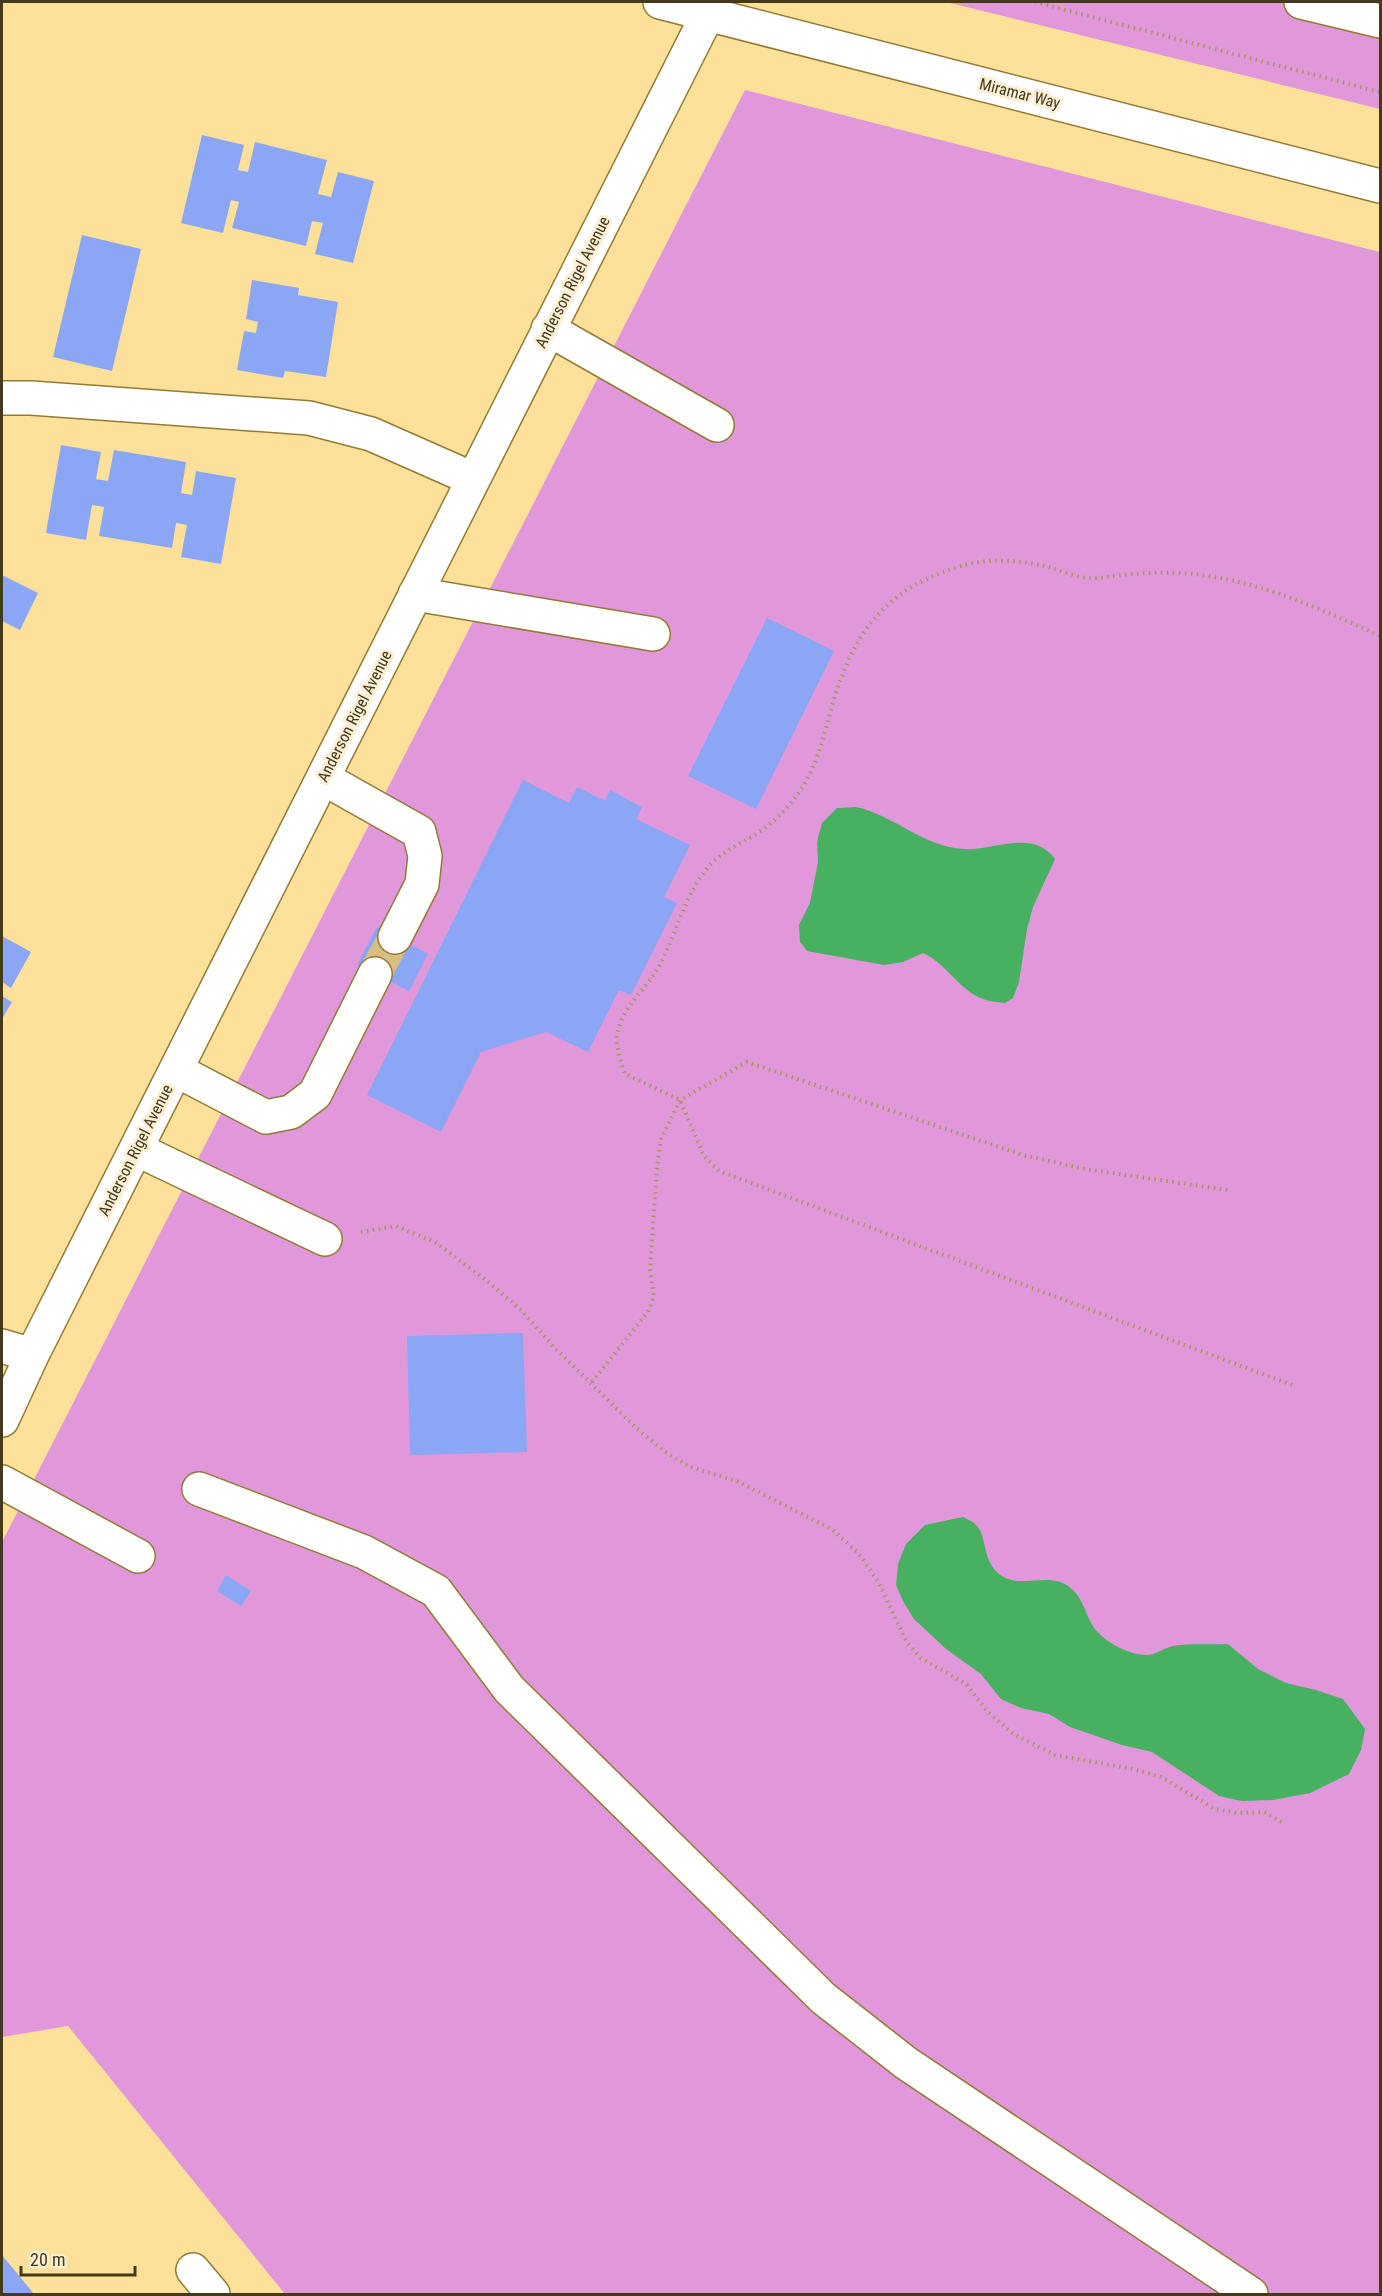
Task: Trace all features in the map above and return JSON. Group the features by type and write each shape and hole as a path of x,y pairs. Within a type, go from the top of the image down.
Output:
{"street":[{"name":"Miramar Way","path":"660,2 710,7 1380,186"},
{"path":"1301,2 1380,21"},
{"name":"Anderson Rigel Avenue","path":"2,1420 17,1351 136,1149 710,7"},
{"path":"549,329 717,425"},
{"path":"2,398 31,398 309,418 371,434 473,479"},
{"path":"415,594 653,634"},
{"path":"323,778 419,831 425,856 422,884 395,937"},
{"path":"176,1070 266,1118 291,1112 315,1094 375,974"},
{"path":"136,1149 325,1239"},
{"path":"2,1482 138,1556"},
{"path":"199,1489 364,1552 436,1592 509,1689 823,1998 906,2063 1251,2295"}],"path":[{"path":"1035,2 1380,92"},
{"path":"1292,1384 719,1171 704,1156 680,1100 625,1074 617,1052 618,1028 629,1006 655,972 697,882 712,863 727,851 761,831 787,809 802,788 822,746 834,701 862,632 882,609 908,588 961,566 992,560 1046,567 1088,578 1147,572 1208,575 1273,591 1327,611 1380,636"},
{"path":"592,1382 648,1312 654,1298 650,1269 661,1139 680,1100 747,1062 1023,1155 1085,1169 1228,1190"},
{"path":"325,1239 396,1226 435,1242 486,1280 521,1310 554,1347 592,1382 636,1428 664,1451 690,1467 737,1481 833,1530 858,1553 878,1581 906,1641 921,1658 966,1684 987,1711 1013,1734 1055,1755 1133,1769 1161,1777 1215,1809 1238,1813 1264,1812 1285,1824"}],"shaded area":[{"path":"946,2 1380,2 1380,109"},
{"path":"745,90 1380,252 1380,2294 285,2294 68,2026 2,2037 2,1542"},
{"path":"856,807 870,811 935,843 949,847 976,849 1024,843 1046,850 1055,859 1033,907 1027,929 1019,982 1013,998 1005,1003 978,997 931,957 923,953 903,962 884,965 807,951 800,942 799,925 810,903 818,862 817,842 822,823 837,808"},
{"path":"963,1517 979,1529 989,1561 998,1573 1012,1580 1052,1580 1071,1588 1099,1634 1122,1649 1147,1655 1180,1645 1228,1644 1258,1669 1286,1683 1343,1699 1365,1729 1361,1750 1349,1774 1310,1793 1273,1800 1242,1801 1219,1796 1152,1752 1122,1745 1070,1727 1049,1714 1021,1708 1001,1699 981,1674 946,1649 914,1619 896,1585 898,1564 906,1544 925,1525"}],"building":[{"path":"202,135 244,145 238,170 248,172 255,142 327,160 318,194 331,197 338,172 374,181 353,263 315,254 323,223 312,221 306,246 232,228 239,202 231,200 223,233 181,223"},
{"path":"82,235 141,249 112,371 53,357"},
{"path":"252,280 299,288 298,295 338,302 326,377 285,371 283,378 237,370 244,331 256,333 258,322 246,319"},
{"path":"61,445 101,452 96,479 108,481 114,450 186,462 181,493 192,495 196,471 236,478 221,564 181,557 187,525 176,523 172,548 99,536 104,507 92,505 86,540 46,533"},
{"path":"2,575 38,593 20,630 2,621"},
{"path":"767,618 834,651 756,809 688,776"},
{"path":"523,780 569,803 577,787 605,801 610,790 642,807 636,819 690,845 664,897 677,903 631,995 619,990 588,1052 546,1032 481,1052 441,1132 367,1095"},
{"path":"377,927 428,954 409,991 357,965"},
{"path":"2,936 31,952 11,988 2,982"},
{"path":"2,996 12,1002 2,1019"},
{"path":"523,1333 527,1452 410,1455 407,1336"},
{"path":"226,1575 251,1591 241,1606 217,1591"},
{"path":"2,2255 34,2294 2,2294"}],"tunnel":[{"path":"375,974 395,937"}]}
